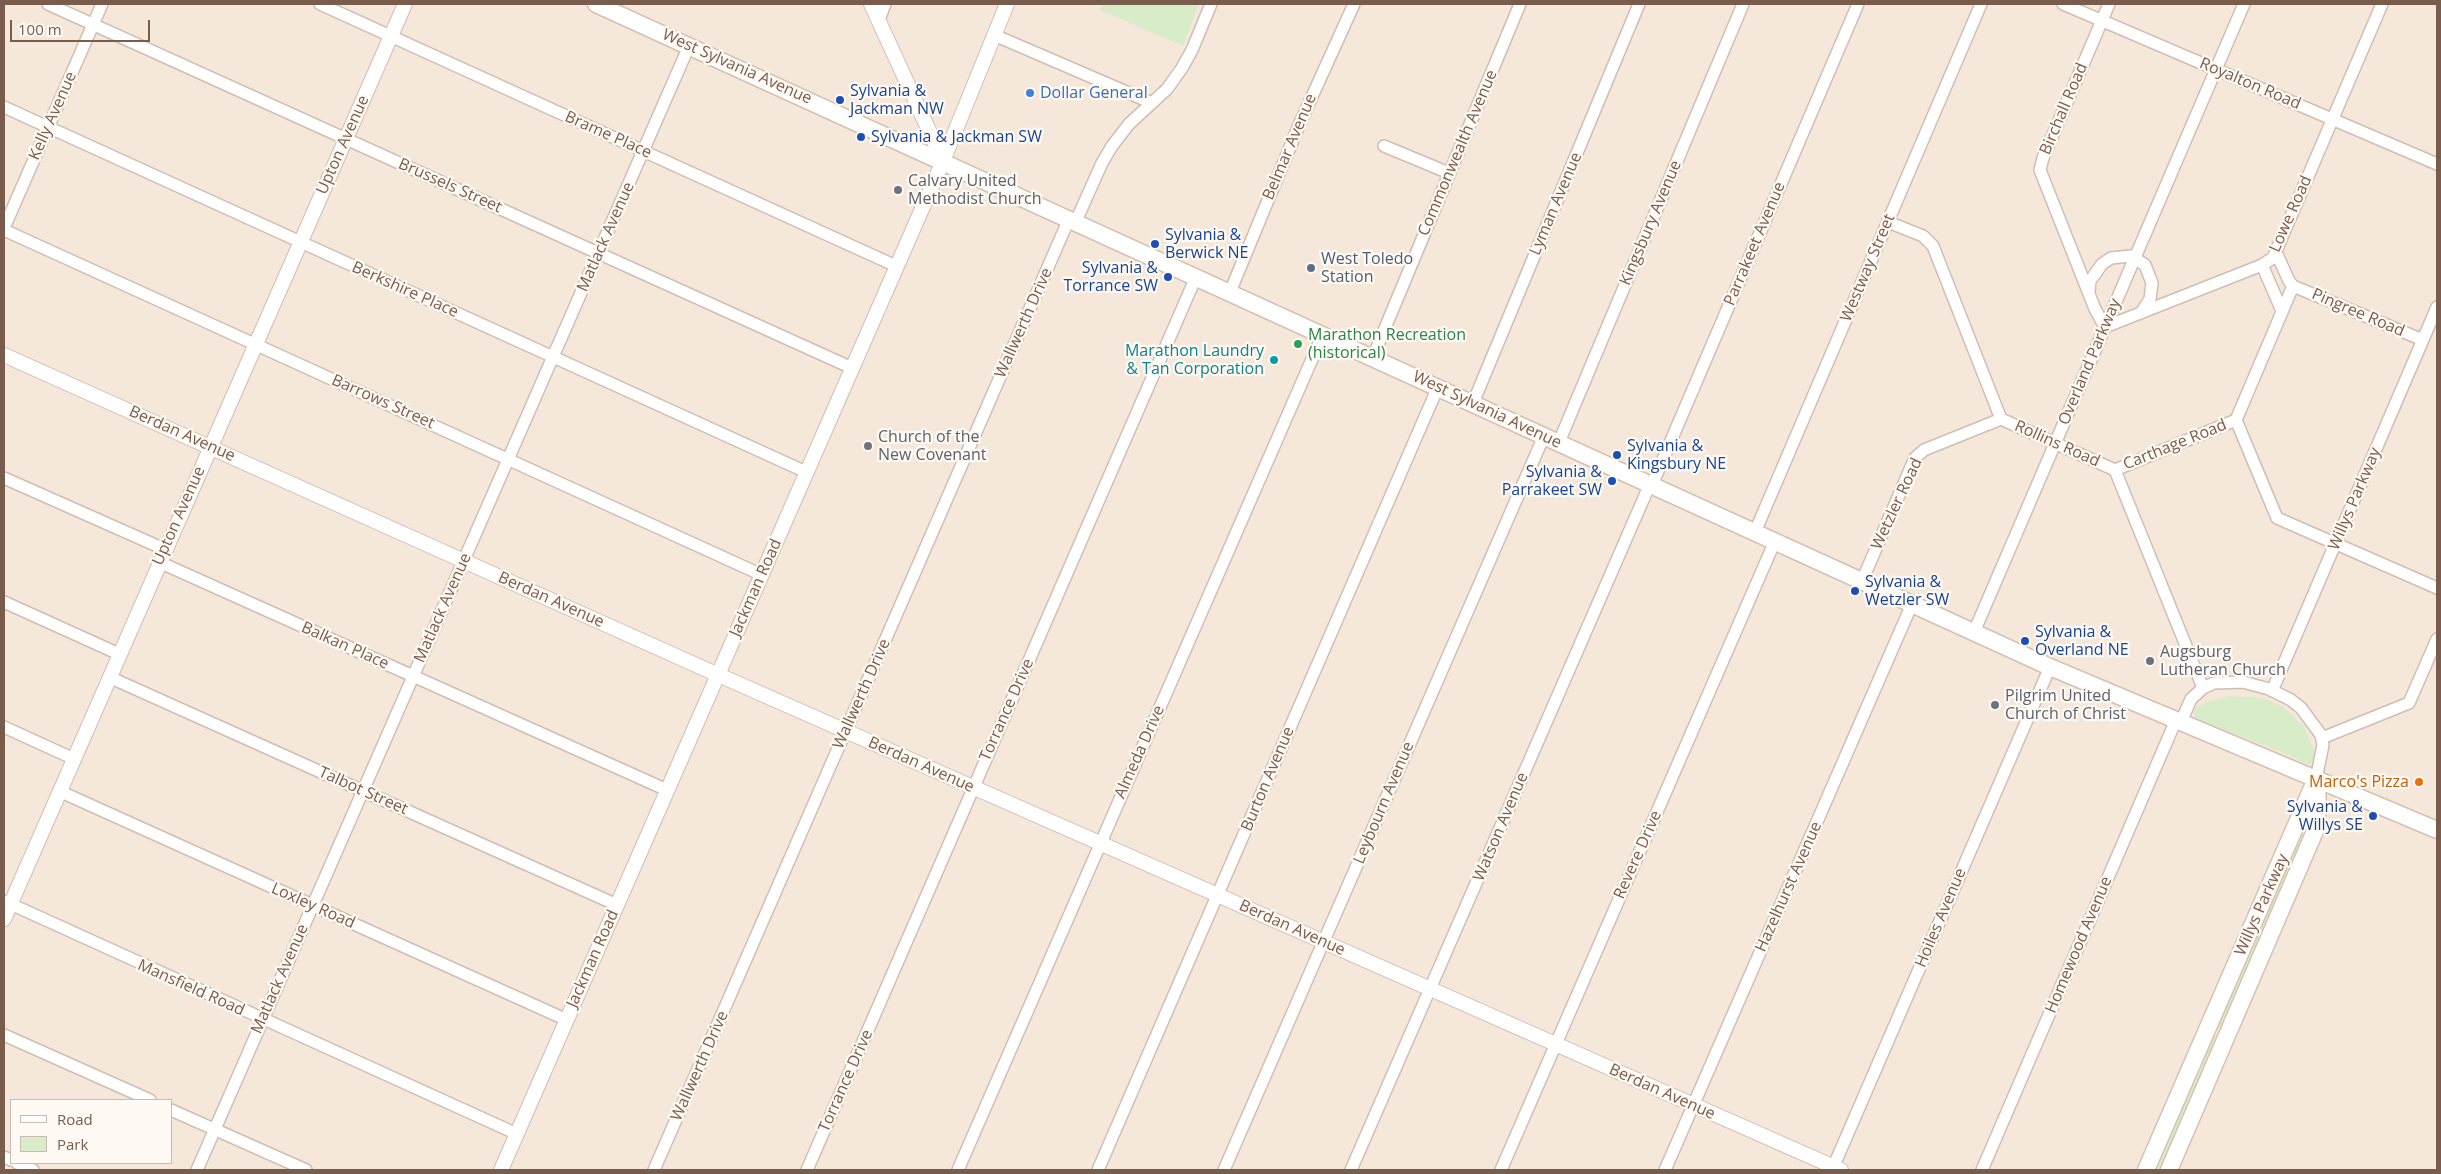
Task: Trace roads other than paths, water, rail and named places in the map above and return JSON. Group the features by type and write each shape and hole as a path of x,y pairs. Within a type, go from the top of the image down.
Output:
{"main road":[{"name":"West Sylvania Avenue","path":"596,4 1974,632 2178,721 2437,830"},
{"name":"Willys Parkway","path":"2169,1170 2315,831 2318,810 2316,779"},
{"name":"Willys Parkway","path":"2146,1170 2316,779"},
{"path":"2315,831 2335,787"},
{"path":"2208,1028 2227,1036"}],"street":[{"name":"Brussels Street","path":"48,4 852,368"},
{"name":"Kelly Avenue","path":"4,229 102,4"},
{"name":"Brame Place","path":"320,4 896,266"},
{"name":"Upton Avenue","path":"4,919 7,903 59,792 72,758 405,4"},
{"path":"871,4 942,161"},
{"path":"878,20 885,4"},
{"name":"Jackman Road","path":"501,1170 942,161 1006,4"},
{"name":"Wallwerth Drive","path":"654,1170 1073,220 1112,146 1123,131 1171,84 1187,59 1211,4"},
{"name":"Belmar Avenue","path":"1230,292 1300,123 1354,4"},
{"name":"Commonwealth Avenue","path":"1373,357 1520,4"},
{"name":"Lyman Avenue","path":"1473,403 1640,4"},
{"name":"Kingsbury Avenue","path":"1551,439 1743,4"},
{"name":"Parrakeet Avenue","path":"1651,484 1858,4"},
{"name":"Westway Street","path":"1754,532 1981,4"},
{"name":"Royalton Road","path":"2063,4 2437,164"},
{"name":"Birchall Road","path":"2105,327 2040,170 2043,158 2109,4"},
{"name":"Overland Parkway","path":"1974,632 2244,4"},
{"name":"Lowe Road","path":"2105,327 2271,260 2382,4"},
{"path":"994,35 1152,103"},
{"name":"Matlack Avenue","path":"197,1170 689,46"},
{"name":"Berkshire Place","path":"4,107 806,472"},
{"path":"1384,146 1449,173"},
{"name":"Rollins Road","path":"1888,222 1923,236 1933,246 2001,419 2115,470 2203,688"},
{"name":"Barrows Street","path":"4,229 762,575"},
{"name":"Pingree Road","path":"2276,252 2293,286 2423,340"},
{"name":"Overland Parkway","path":"2089,292 2090,281 2102,264 2110,258 2122,256 2135,258 2145,265 2152,283 2150,299 2141,314"},
{"path":"2262,265 2282,311"},
{"name":"Torrance Drive","path":"807,1170 1196,277"},
{"name":"Pingree Road","path":"2282,311 2293,286"},
{"name":"Willys Parkway","path":"2272,691 2437,307"},
{"name":"Carthage Road","path":"2115,470 2236,420 2282,311"},
{"name":"Almeda Drive","path":"958,1170 1323,334"},
{"name":"Berdan Avenue","path":"4,355 846,732 1836,1169"},
{"name":"Burton Avenue","path":"1098,1170 1438,387"},
{"name":"Wetzler Road","path":"1862,581 1915,458 1924,450 2001,419"},
{"path":"2236,420 2275,515 2280,520 2437,588"},
{"name":"Leybourn Avenue","path":"1224,1170 1324,942 1551,439"},
{"name":"Balkan Place","path":"4,478 413,676 667,790"},
{"name":"Watson Avenue","path":"1351,1170 1651,484"},
{"name":"Revere Drive","path":"1501,1170 1775,541"},
{"path":"4,602 119,654"},
{"name":"Hazelhurst Avenue","path":"1665,1170 1912,604"},
{"path":"2322,738 2409,703 2437,639"},
{"name":"Hoiles Avenue","path":"1836,1169 2050,666"},
{"name":"Talbot Street","path":"109,677 617,906"},
{"path":"2203,688 2214,683 2228,681 2250,684 2272,691 2291,700 2301,708 2309,716 2322,738 2322,755 2316,779"},
{"name":"Homewood Avenue","path":"1982,1170 2178,721 2191,699 2203,688"},
{"path":"4,727 72,758"},
{"name":"Loxley Road","path":"59,792 567,1020"},
{"name":"Mansfield Road","path":"7,903 517,1134"},
{"path":"4,1035 148,1099"},
{"path":"172,1110 306,1170"},
{"path":"19,1164 33,1170"}],"place":[{"name":"Dollar General","path":"1030,93"},
{"name":"Sylvania & Jackman NW","path":"840,100"},
{"name":"Sylvania & Jackman SW","path":"861,137"},
{"name":"Calvary United Methodist Church","path":"898,190"},
{"name":"Sylvania & Berwick NE","path":"1155,244"},
{"name":"West Toledo Station","path":"1311,268"},
{"name":"Sylvania & Torrance SW","path":"1168,277"},
{"name":"Marathon Recreation (historical)","path":"1298,344"},
{"name":"Marathon Laundry & Tan Corporation","path":"1274,360"},
{"name":"Church of the New Covenant","path":"868,446"},
{"name":"Sylvania & Kingsbury NE","path":"1617,455"},
{"name":"Sylvania & Parrakeet SW","path":"1612,481"},
{"name":"Sylvania & Wetzler SW","path":"1855,591"},
{"name":"Sylvania & Overland NE","path":"2025,641"},
{"name":"Augsburg Lutheran Church","path":"2150,661"},
{"name":"Pilgrim United Church of Christ","path":"1995,705"},
{"name":"Marco's Pizza","path":"2419,782"},
{"name":"Sylvania & Willys SE","path":"2373,816"}]}
